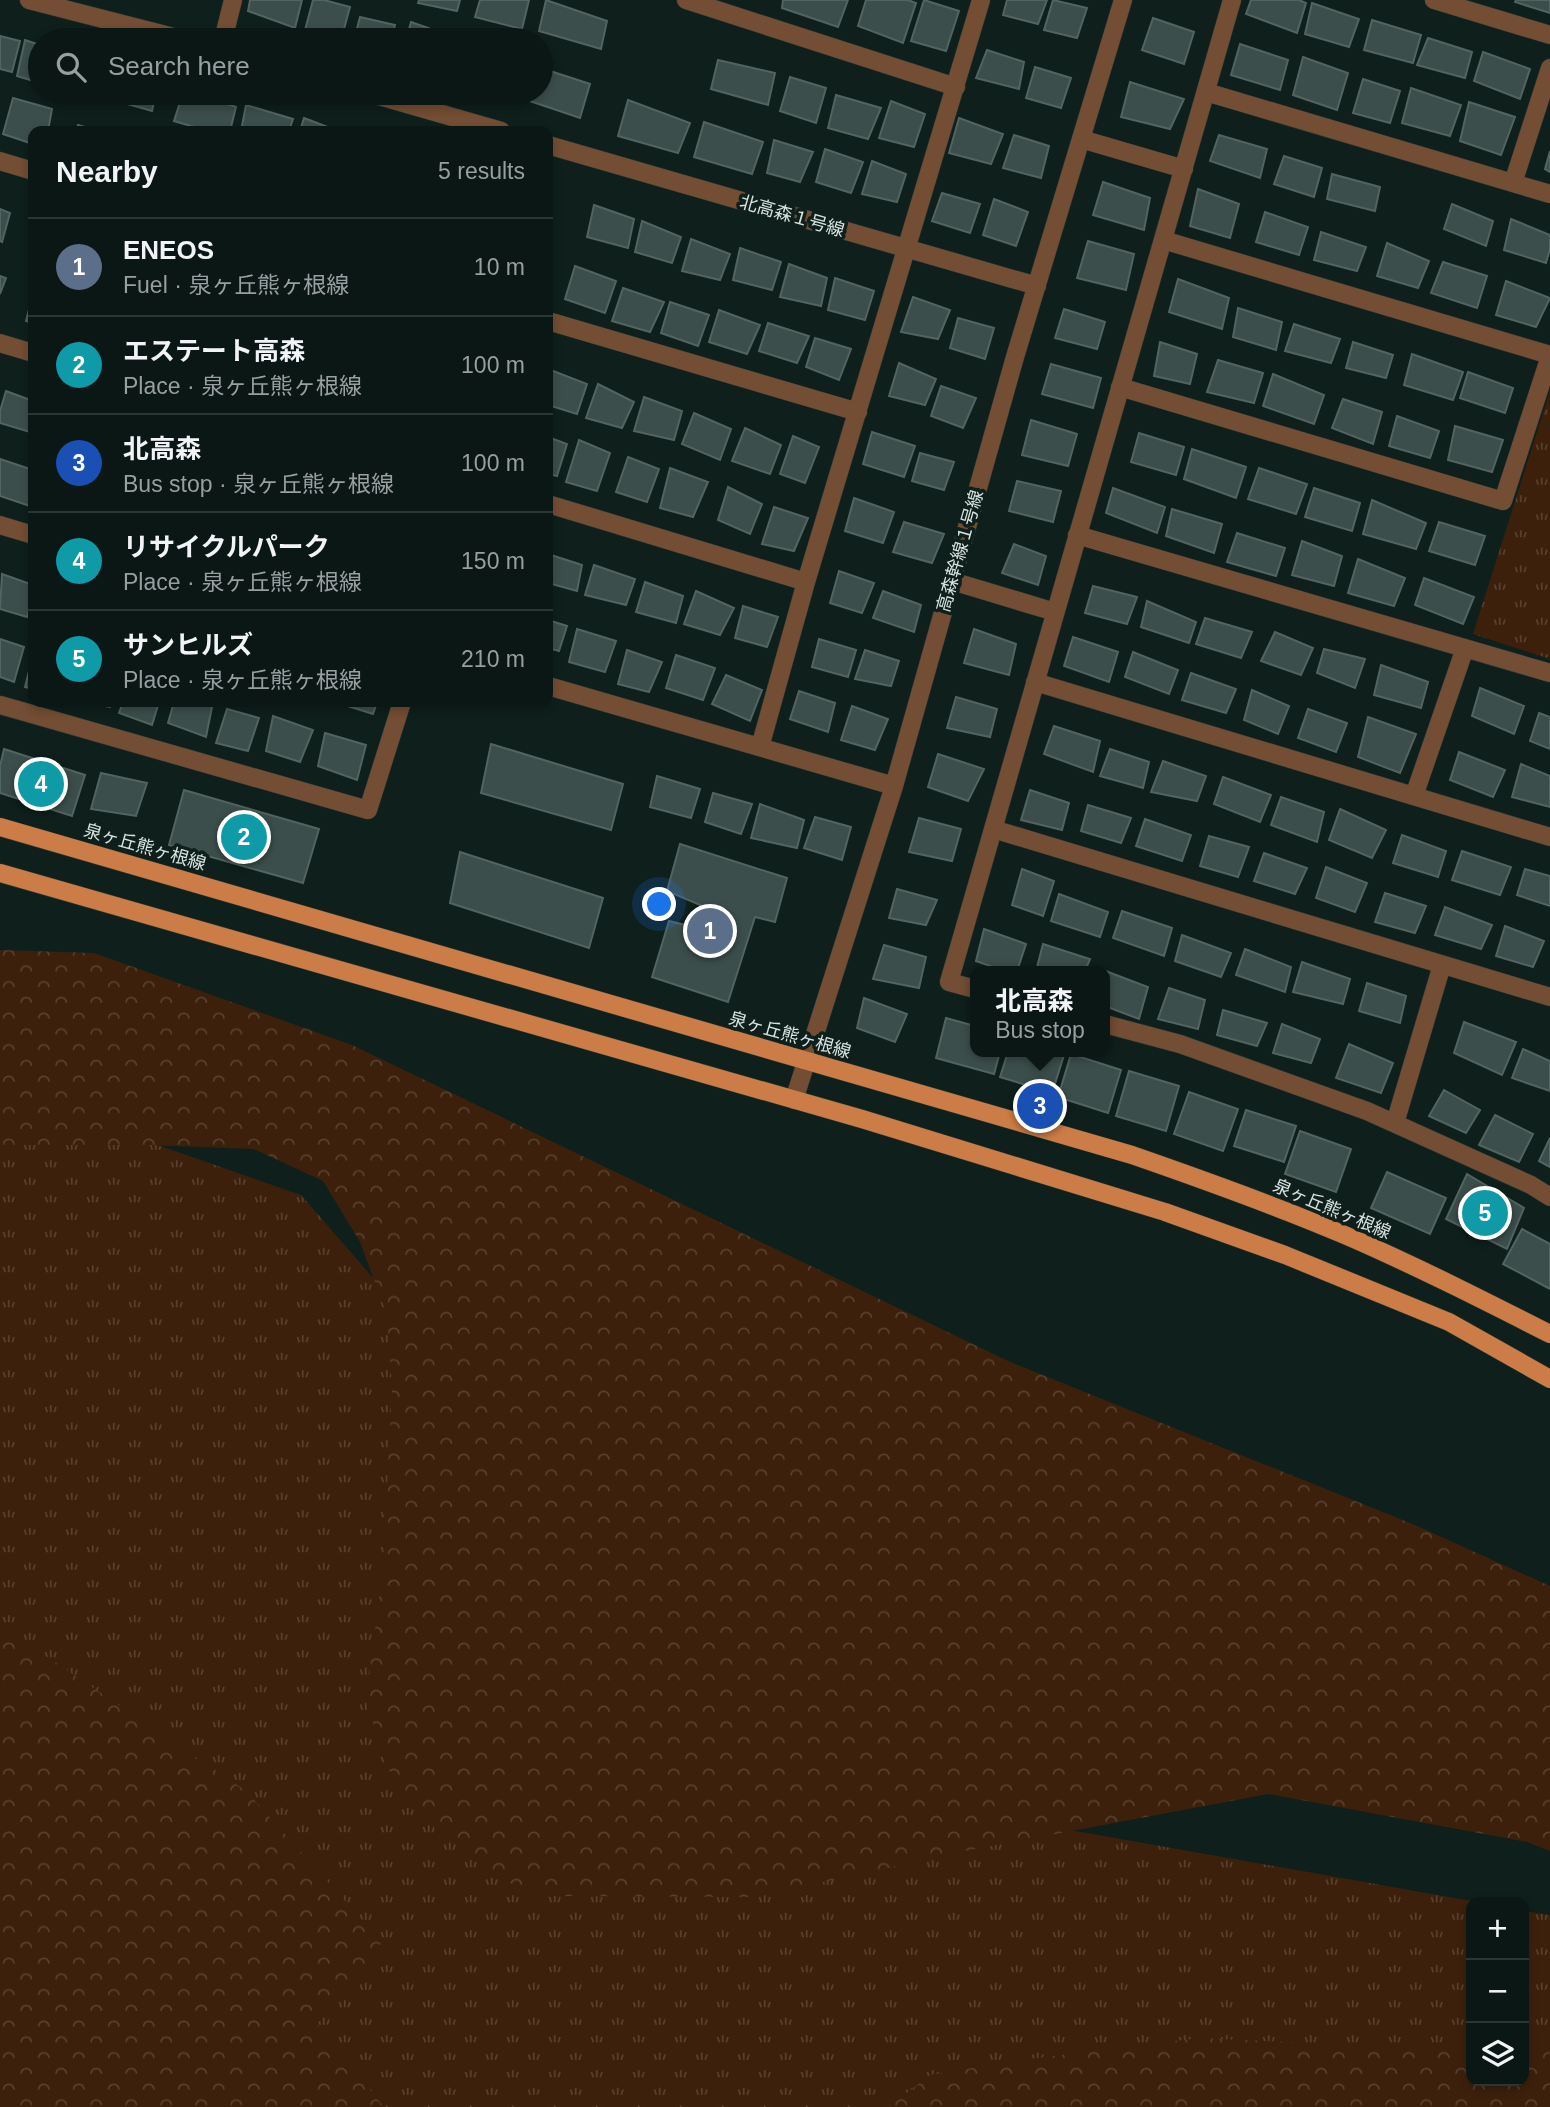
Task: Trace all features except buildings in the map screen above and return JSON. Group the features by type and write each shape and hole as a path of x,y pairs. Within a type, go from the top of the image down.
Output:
{"main road":[{"name":"泉ヶ丘熊ヶ根線","path":"0,827 1132,1155 1227,1188 1348,1236 1550,1334"},
{"path":"0,873 579,1037 1044,1173 1165,1212 1285,1255 1449,1322 1550,1379"}],"street":[{"path":"29,0 138,28"},
{"path":"226,28 233,0"},
{"path":"686,0 956,87"},
{"path":"760,747 806,582 981,0"},
{"name":"高森幹線１号線","path":"793,1100 894,786 1037,286 1123,0"},
{"path":"970,988 949,982 1232,0"},
{"path":"1434,0 1550,36"},
{"path":"1513,183 1550,68"},
{"path":"1206,92 1550,194"},
{"path":"411,105 484,126"},
{"path":"1081,139 1184,169"},
{"name":"北高森１号線","path":"553,146 1037,286"},
{"path":"0,161 28,169"},
{"path":"1120,387 1503,501 1550,355 1163,240"},
{"path":"553,322 858,412"},
{"path":"0,343 28,351"},
{"path":"553,506 806,582"},
{"path":"0,525 28,533"},
{"path":"1077,535 1550,673"},
{"path":"952,581 1055,612"},
{"path":"1414,796 1465,648"},
{"path":"1035,682 1550,837"},
{"path":"553,687 894,786"},
{"path":"0,705 368,810 400,707"},
{"path":"993,829 1550,997"},
{"path":"1395,1123 1442,965"},
{"path":"1110,1025 1180,1044 1367,1111 1531,1185 1550,1197"}],"green space":[{"path":"1550,391 1550,659 1473,634"},
{"path":"0,950 94,953 352,1045 1008,1361 1415,1525 1550,1586 1550,1851 1527,1842 1268,1794 965,1851 755,1897 552,1896 503,1881 436,1830 388,1769 366,1702 383,1566 392,1387 387,1315 360,1242 323,1181 254,1149 148,1145 0,1145"},
{"path":"0,1106 54,1109 301,1195 530,1458 737,1771 1466,1900 1466,2086 1529,2086 1529,1912 1550,1915 1550,2107 0,2107"},
{"path":"0,1625 246,1791 382,1942 317,2024 384,2107 0,2107"},
{"path":"1199,2038 1466,2050 1466,2086 1529,2086 1529,2051 1550,2049 1550,2107 889,2107 930,2075 1021,2060"}],"place":[{"name":"リサイクルパーク","path":"41,784"},
{"name":"エステート高森","path":"244,837"},
{"name":"ENEOS","path":"710,931"},
{"name":"北高森","path":"1040,1106"},
{"name":"サンヒルズ","path":"1485,1213"}]}
